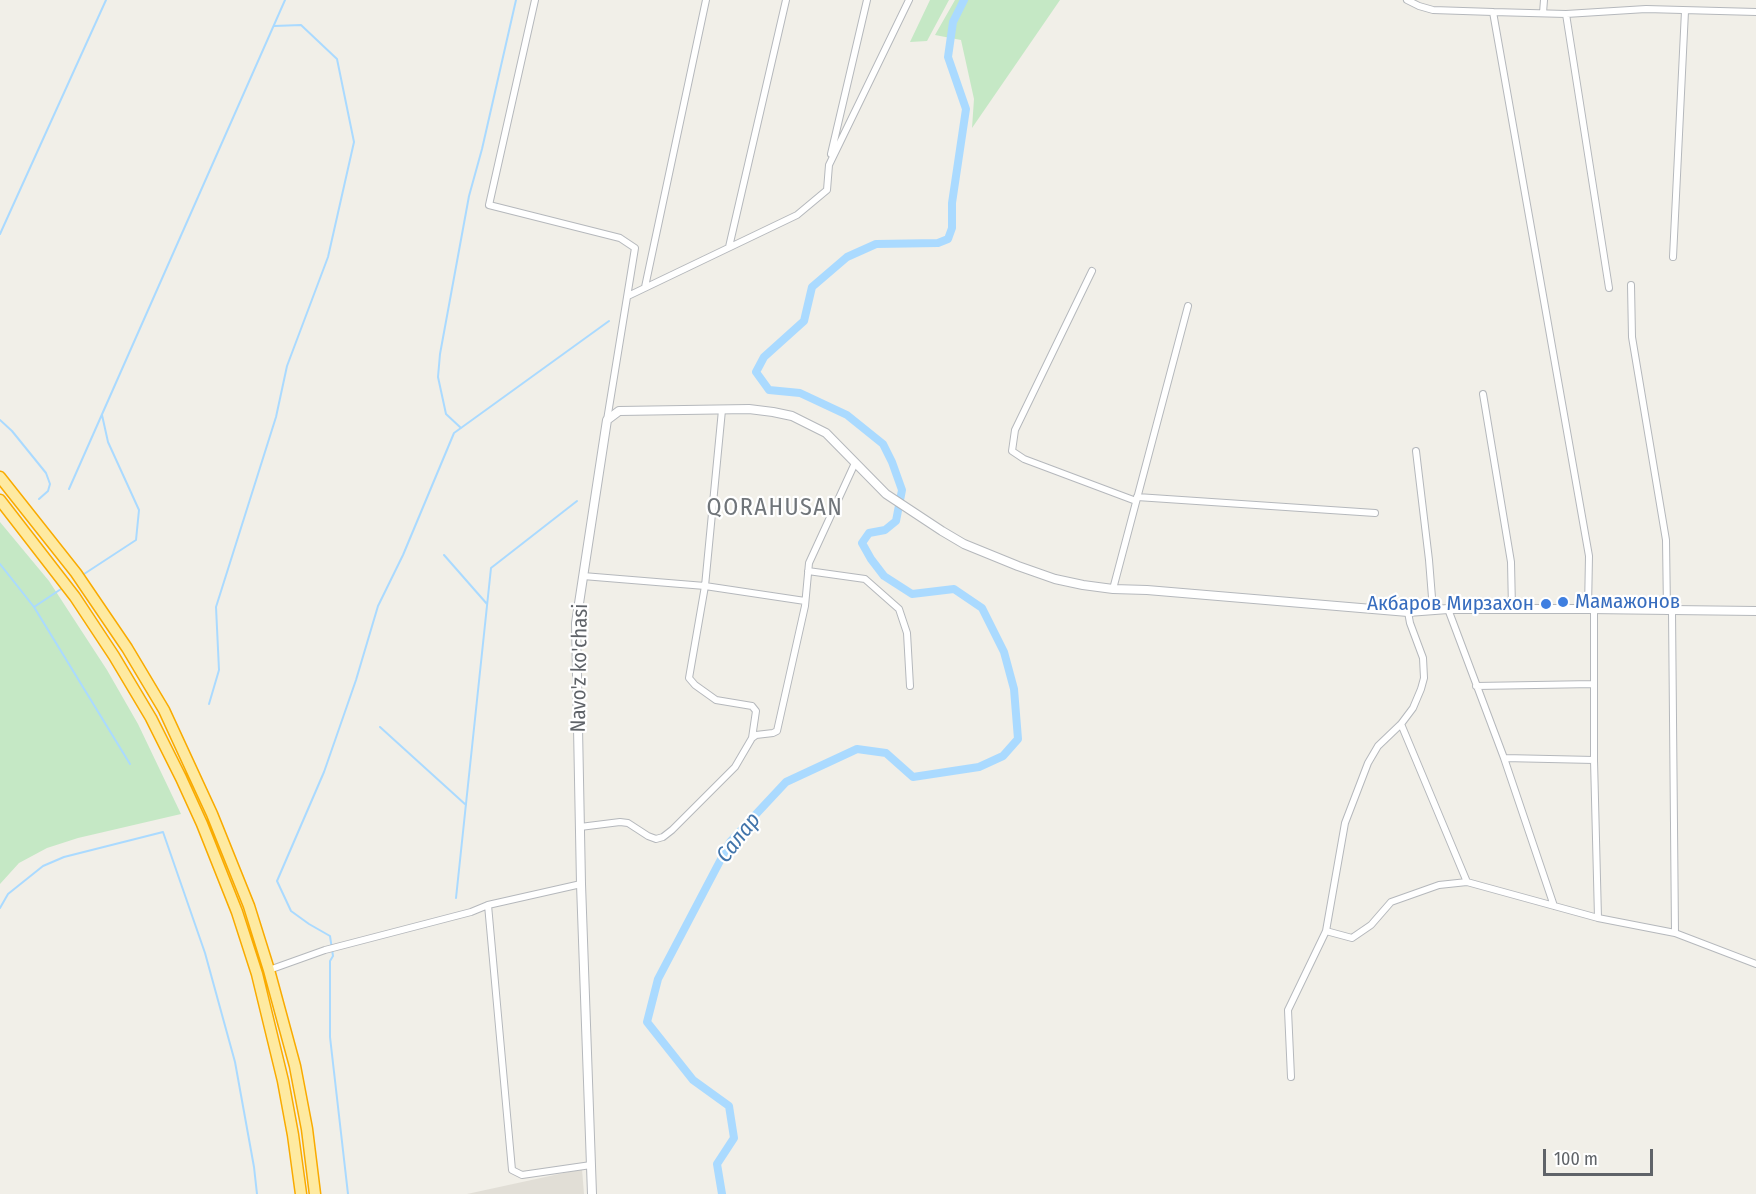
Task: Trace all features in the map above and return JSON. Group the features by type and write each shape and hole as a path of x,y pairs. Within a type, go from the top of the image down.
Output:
{"highway":[{"path":"0,477 87,587 141,671 173,728 249,906 269,970 295,1066 307,1129 315,1194"},
{"path":"0,500 100,633 151,718 181,778 225,880 257,974 280,1070 293,1135 301,1194"}],"street":[{"path":"535,0 489,205 620,238 635,248 607,420"},
{"path":"645,287 706,0"},
{"path":"729,247 786,0"},
{"path":"627,296 797,215 827,190 829,165 867,0"},
{"path":"829,165 909,0"},
{"path":"1407,0 1433,10 1566,14 1646,9 1756,12"},
{"path":"1543,13 1544,0"},
{"path":"1646,9 1647,0"},
{"path":"1673,256 1685,11"},
{"path":"1493,12 1589,556 1594,684 1598,918"},
{"path":"1566,14 1609,288"},
{"path":"1092,271 1015,430 1012,451 1024,459 1137,499 1375,513"},
{"path":"1631,285 1632,337 1666,540 1670,611 1675,933"},
{"path":"1113,589 1188,306"},
{"path":"1482,394 1511,562 1512,609"},
{"path":"610,399 619,411"},
{"path":"580,827 620,822 628,823 656,839 663,837 735,767 752,738 756,711 752,706 716,700 691,682 689,678 705,586 722,410"},
{"path":"607,420 619,411 748,410 792,416 826,433 886,494 964,544 1055,579 1083,585 1408,612 1448,609 1591,609 1756,612"},
{"name":"Navo'z ko'chasi","path":"592,1194 581,884 576,623 607,420"},
{"path":"1416,451 1433,610"},
{"path":"752,738 756,735 773,733 779,726 805,601 808,562 855,463"},
{"path":"808,572 865,579 899,609 907,633 910,686"},
{"path":"584,576 705,586 805,601"},
{"path":"1448,609 1504,758 1554,906"},
{"path":"1290,1077 1288,1010 1326,931 1345,823 1373,754 1378,746 1401,724 1417,698 1424,678 1423,658 1408,612"},
{"path":"1476,686 1594,684"},
{"path":"1401,724 1467,882"},
{"path":"1504,758 1594,760"},
{"path":"1326,931 1352,938 1371,925 1391,902 1439,885 1467,882 1598,918 1675,933 1756,964"},
{"path":"269,970 325,950 471,912 488,905 581,884"},
{"path":"488,905 512,1170 522,1175 591,1166"}],"shaded area":[{"path":"582,1169 584,1194 467,1194"}],"green space":[{"path":"930,0 949,0 927,41 910,42"},
{"path":"955,0 1060,0 972,128 974,99 961,40 935,35"},
{"path":"0,522 49,581 107,670 138,724 181,814 78,838 47,848 19,863 0,884"}],"waterway":[{"path":"0,234 106,0"},
{"path":"69,489 285,0"},
{"path":"461,428 446,414 438,377 440,354 469,196 516,0"},
{"name":"Салар","path":"722,1194 717,1164 734,1138 729,1106 693,1080 647,1022 658,979 730,842 786,782 857,749 886,753 913,777 979,767 1003,756 1018,739 1014,689 1004,652 982,608 954,589 912,594 884,576 862,543 869,533 885,530 896,521 902,490 883,444 847,415 800,393 769,390 756,372 764,357 804,321 812,287 847,257 876,244 938,243 948,239 952,228 952,203 966,109 948,57 953,22 964,0"},
{"path":"209,704 219,670 216,607 276,417 287,366 328,257 354,142 337,59 301,25 274,26"},
{"path":"348,1194 330,1037 330,961 333,956 330,936 291,911 277,881 324,772 356,680 378,606 403,555 454,433 609,321"},
{"path":"81,576 136,540 139,510 108,442 102,415"},
{"path":"0,420 12,431 46,473 50,484 48,491 39,499"},
{"path":"456,898 491,568 577,501"},
{"path":"444,555 487,604"},
{"path":"0,564 34,607 130,764"},
{"path":"34,607 64,587"},
{"path":"380,727 466,805"},
{"path":"0,908 8,894 43,866 64,857 163,832 205,953 235,1062 257,1194"}],"place":[{"name":"Мамажонов","path":"1563,602"},
{"name":"Акбаров Мирзахон","path":"1546,604"}],"district":[{"name":"QORAHUSAN","path":"775,508"}]}
